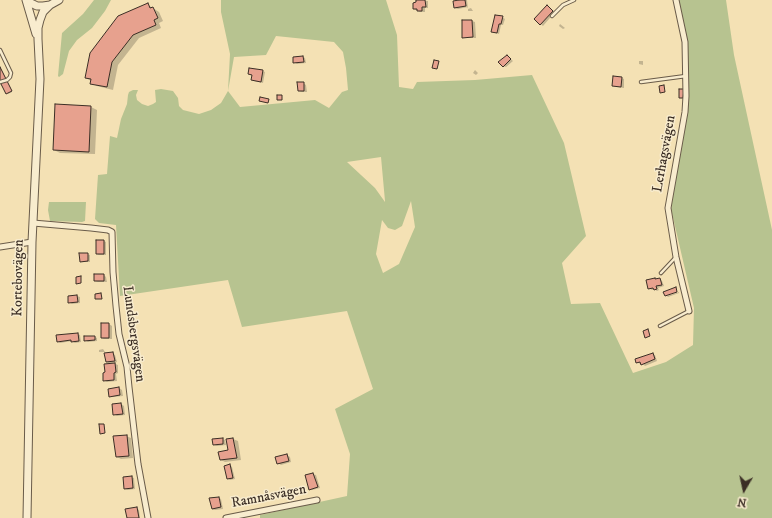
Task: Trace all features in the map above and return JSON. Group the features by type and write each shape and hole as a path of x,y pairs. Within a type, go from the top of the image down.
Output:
{"street":[{"path":"26,0 37,6 50,5 59,0"},
{"name":"Kortebovägen","path":"26,0 38,39"},
{"name":"Lerhagsvägen","path":"676,0 685,42 686,96 685,112 668,208 676,257 689,311"},
{"name":"Kortebovägen","path":"27,518 32,242 40,79 38,39 40,20 43,12 50,5"},
{"name":"Lundsbergsvägen","path":"33,223 103,229 112,232 116,313 119,334 127,367 138,464 148,518"},
{"path":"0,248 32,242"},
{"name":"Ramnåsvägen","path":"226,518 317,500"}],"lane":[{"path":"552,16 563,6 574,0"},
{"path":"0,52 11,73 7,80 0,82"},
{"path":"641,82 686,76"},
{"path":"661,273 676,257"},
{"path":"660,326 689,311"}],"green space":[{"path":"94,0 111,0 105,11 92,28 77,40 69,51 63,74 59,77 62,33 83,14"},
{"path":"221,0 386,0 397,35 399,87 413,89 417,82 475,80 532,75 564,143 586,236 562,263 571,304 600,303 633,373 666,362 693,345 694,308 671,209 689,97 687,41 678,0 726,0 734,55 772,230 772,518 260,518 260,515 347,496 350,454 335,409 373,389 347,311 242,327 228,280 120,296 116,225 99,223 95,219 98,175 107,174 110,136 117,138 129,92 138,90 136,95 137,100 148,106 156,102 155,90 161,89 173,91 178,98 179,106 183,110 199,114 211,110 221,103 228,91 230,54 221,12","holes":["276,36 334,42 343,52 348,90 342,92 329,108 315,100 240,107 228,91 234,57 266,55","381,157 385,202 375,188 347,162","411,201 415,227 399,264 383,273 376,254 382,220 388,228 395,230 402,226"]},
{"path":"49,202 86,202 85,221 50,221 48,210"}],"building":[{"path":"416,0 425,0 426,7 422,7 422,11 413,9 413,3 416,2"},
{"path":"465,0 466,6 454,8 453,1"},
{"path":"148,3 150,8 153,7 158,18 154,20 156,25 133,35 112,62 107,87 90,84 91,79 85,78 90,53 118,16"},
{"path":"547,5 553,11 540,25 534,19"},
{"path":"495,15 503,16 497,33 491,32"},
{"path":"462,20 472,20 473,37 462,38"},
{"path":"507,55 511,59 503,67 498,62"},
{"path":"303,56 304,62 293,63 293,57"},
{"path":"434,60 439,61 437,69 432,68"},
{"path":"0,67 12,91 6,94 0,82"},
{"path":"249,68 263,70 261,82 251,80 252,75 248,74"},
{"path":"613,76 622,77 621,87 612,86"},
{"path":"297,82 304,82 304,91 298,91"},
{"path":"664,85 665,92 660,93 659,86"},
{"path":"679,89 684,89 683,98 679,98"},
{"path":"277,95 282,95 282,100 277,100"},
{"path":"260,97 269,99 268,103 259,101"},
{"path":"55,104 91,106 89,152 53,150"},
{"path":"96,240 104,240 104,254 96,254"},
{"path":"79,253 88,253 88,261 80,262"},
{"path":"94,274 104,274 104,281 94,281"},
{"path":"81,276 81,283 76,284 76,277"},
{"path":"660,278 662,285 656,286 657,289 654,290 653,288 648,289 646,280"},
{"path":"676,287 677,292 665,296 663,292"},
{"path":"101,293 102,299 95,299 95,294"},
{"path":"77,295 78,302 68,303 68,296"},
{"path":"101,323 109,323 109,338 101,338"},
{"path":"648,329 650,336 645,338 643,331"},
{"path":"78,333 79,341 71,342 71,340 57,342 56,335"},
{"path":"84,336 95,336 95,340 84,341"},
{"path":"113,352 115,361 106,362 104,353"},
{"path":"653,353 655,359 641,365 640,362 636,363 635,359"},
{"path":"115,363 116,372 114,373 114,380 103,381 103,373 105,372 104,364"},
{"path":"119,387 120,395 109,397 108,389"},
{"path":"121,403 123,414 113,415 112,404"},
{"path":"99,424 104,424 105,433 100,434"},
{"path":"127,435 129,456 116,457 113,436"},
{"path":"223,438 223,444 213,445 212,439"},
{"path":"233,438 237,458 220,460 218,452 228,450 226,439"},
{"path":"287,454 289,461 277,464 275,457"},
{"path":"230,464 233,478 227,479 224,466"},
{"path":"313,473 318,487 309,490 305,475"},
{"path":"132,476 133,488 124,489 123,477"},
{"path":"219,497 221,507 212,509 209,498"},
{"path":"137,507 139,518 127,518 125,509"}]}
